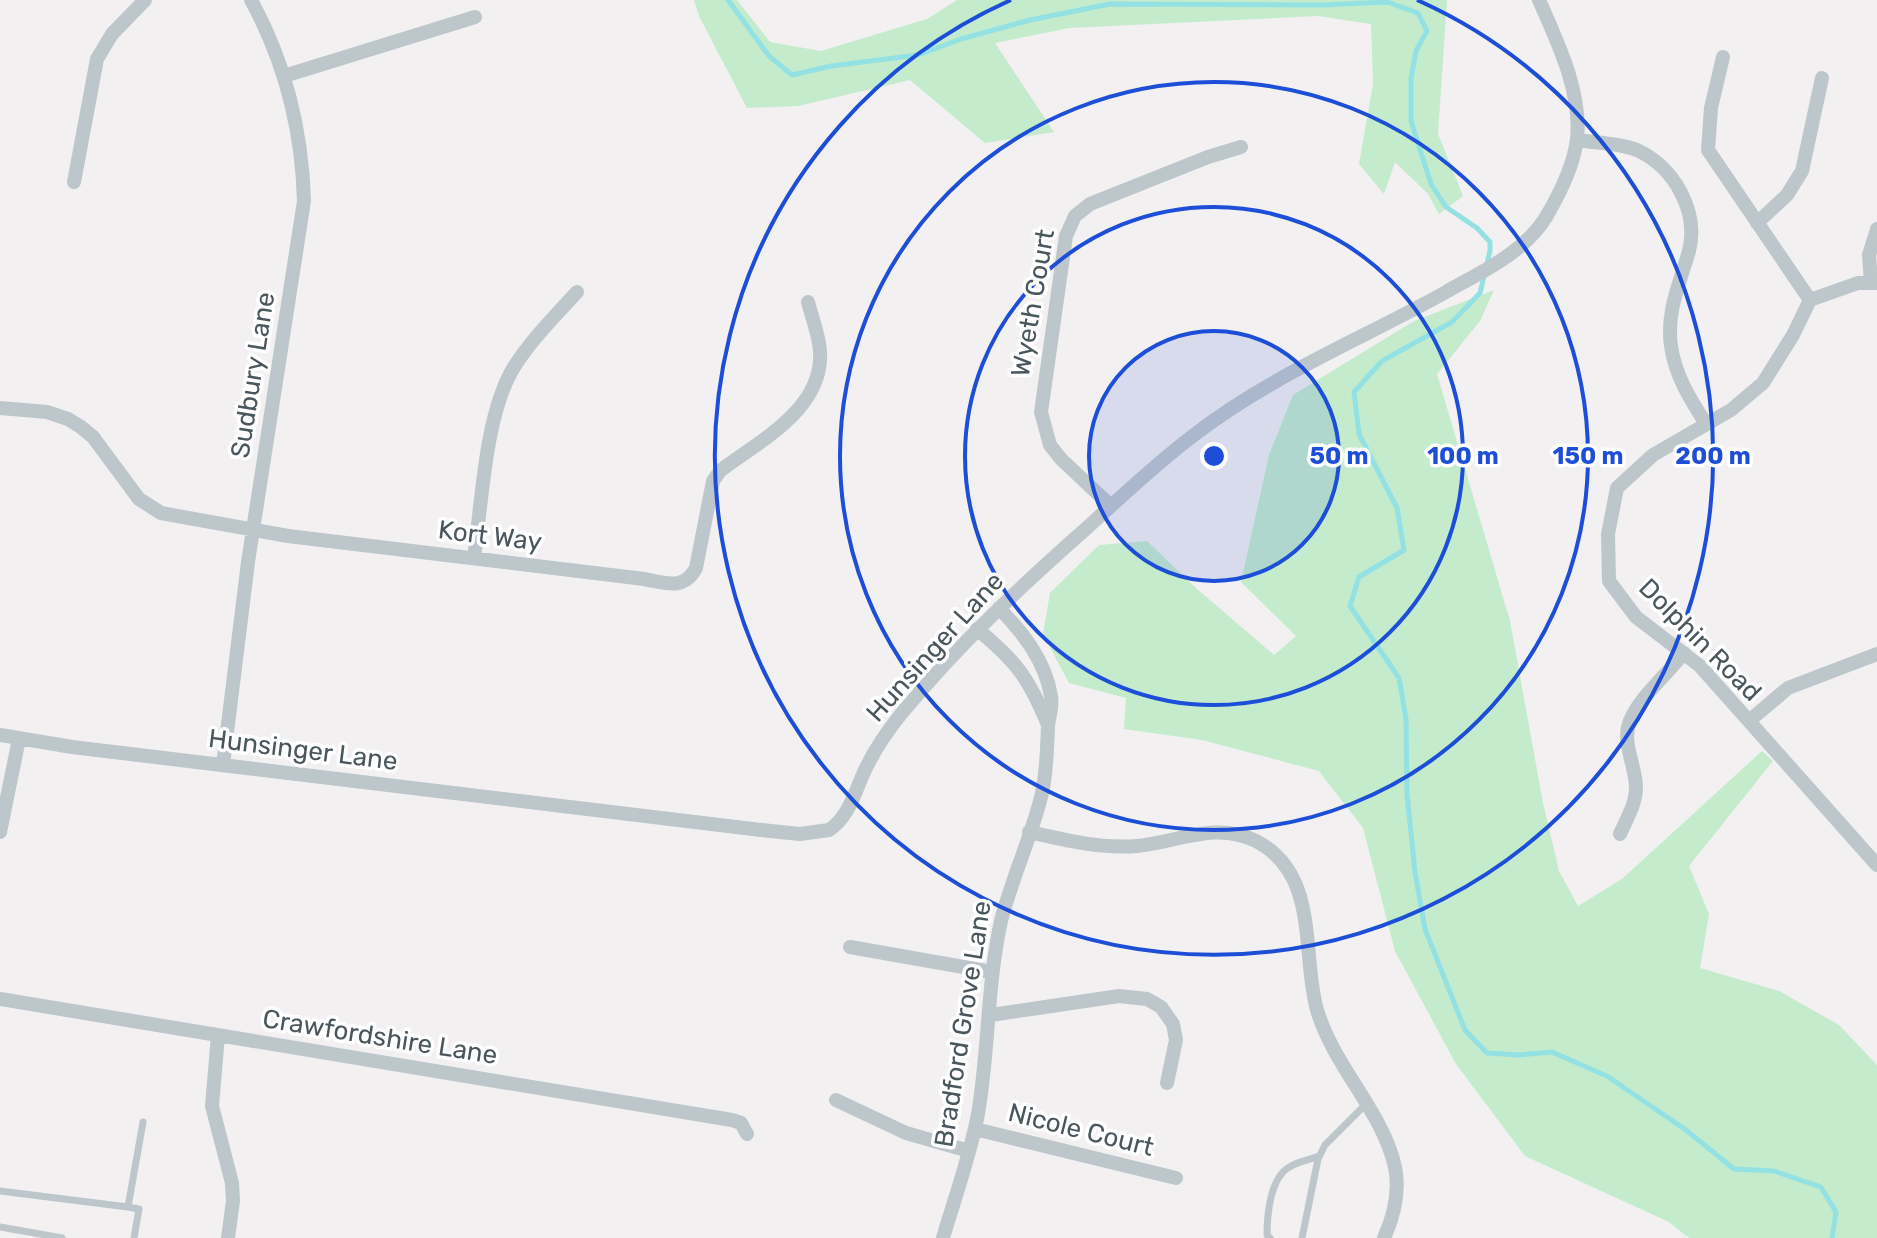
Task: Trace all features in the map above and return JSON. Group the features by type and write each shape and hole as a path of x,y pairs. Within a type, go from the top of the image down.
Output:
{"street":[{"path":"74,182 97,59 112,34 145,0"},
{"name":"Sudbury Lane","path":"223,765 254,530 304,201 300,136 294,105 269,33 251,0"},
{"name":"Hunsinger Lane","path":"0,735 761,830 816,834 836,826 884,737 977,629 1195,433 1251,396 1400,318 1500,261 1527,239 1547,216 1577,140 1573,93 1539,0"},
{"path":"284,76 475,17"},
{"path":"1723,57 1711,108 1708,150 1810,300 1858,283 1874,283 1869,255 1877,229"},
{"path":"1757,223 1787,195 1802,171 1822,78"},
{"path":"1577,140 1635,149 1662,167 1682,192 1691,220 1689,248 1671,313 1671,345 1680,380 1706,424"},
{"name":"Wyeth Court","path":"1111,506 1061,459 1050,445 1042,423 1041,400 1061,261 1070,225 1075,216 1090,204 1241,147"},
{"path":"474,558 493,425 504,387 528,348 577,292"},
{"name":"Dolphin Road","path":"1810,300 1793,335 1763,383 1731,410 1653,455 1617,488 1608,534 1609,581 1636,617 1700,666 1877,865"},
{"name":"Kort Way","path":"0,408 47,412 81,427 103,450 133,492 161,513 254,530 673,585 693,575 713,481 720,471 796,413 813,389 820,367 820,350 808,302"},
{"name":"Bradford Grove Lane","path":"943,1238 975,1129 991,1015 992,972 1013,877 1045,781 1051,696 1035,651 999,608"},
{"name":"Bradford Grove Lane","path":"977,629 1017,665 1032,686 1048,725"},
{"path":"1620,834 1633,806 1636,789 1627,740 1629,723 1637,707 1684,653"},
{"path":"1749,721 1788,688 1877,654"},
{"path":"0,832 19,739"},
{"path":"1029,832 1102,846 1138,846 1199,833 1227,832 1254,841 1277,856 1302,897 1308,967 1324,1030 1344,1071 1386,1140 1396,1172 1395,1209 1384,1238"},
{"path":"850,947 992,972"},
{"path":"991,1015 1119,996 1147,999 1161,1007 1173,1024 1176,1040 1167,1083"},
{"name":"Crawfordshire Lane","path":"0,999 732,1120 741,1123 747,1134"},
{"path":"218,1035 212,1106 232,1183 228,1238"},
{"path":"836,1100 906,1133 969,1151"},
{"name":"Nicole Court","path":"975,1129 1176,1178"}],"lane":[{"path":"1302,1238 1319,1156 1325,1145 1365,1105"},
{"path":"128,1207 143,1122"},
{"path":"1270,1238 1267,1235 1267,1220 1277,1182 1286,1168 1319,1156"},
{"path":"0,1191 139,1209 134,1238"},
{"path":"0,1227 62,1238"}],"green space":[{"path":"694,0 737,0 770,42 821,51 927,19 957,0 1447,0 1438,134 1463,196 1439,214 1428,194 1395,162 1384,194 1359,164 1373,84 1371,24 1318,16 1069,28 995,43 1054,132 985,143 910,80 798,106 747,108 699,16"},
{"path":"1494,290 1480,321 1437,374 1510,621 1543,803 1559,871 1578,906 1622,879 1762,751 1773,761 1689,866 1709,914 1700,968 1779,991 1839,1025 1877,1065 1877,1238 1689,1238 1669,1222 1525,1156 1456,1064 1395,951 1363,828 1319,771 1202,740 1124,729 1126,698 1069,683 1043,634 1050,593 1099,545 1147,541 1274,655 1296,636 1241,582 1269,455 1293,395 1414,321"}],"waterway":[{"path":"728,0 769,56 792,75 831,66 918,55 961,39 1030,20 1110,4 1322,5 1387,2 1418,13 1427,31 1416,51 1411,78 1411,121 1431,184 1446,207 1477,228 1490,242 1490,251 1480,293 1452,322 1382,361 1354,392 1359,434 1397,508 1404,550 1359,577 1350,606 1399,678 1406,719 1407,794 1415,872 1425,929 1465,1030 1487,1053 1519,1055 1552,1052 1607,1076 1686,1130 1734,1169 1774,1171 1821,1187 1836,1212 1832,1238"}]}
